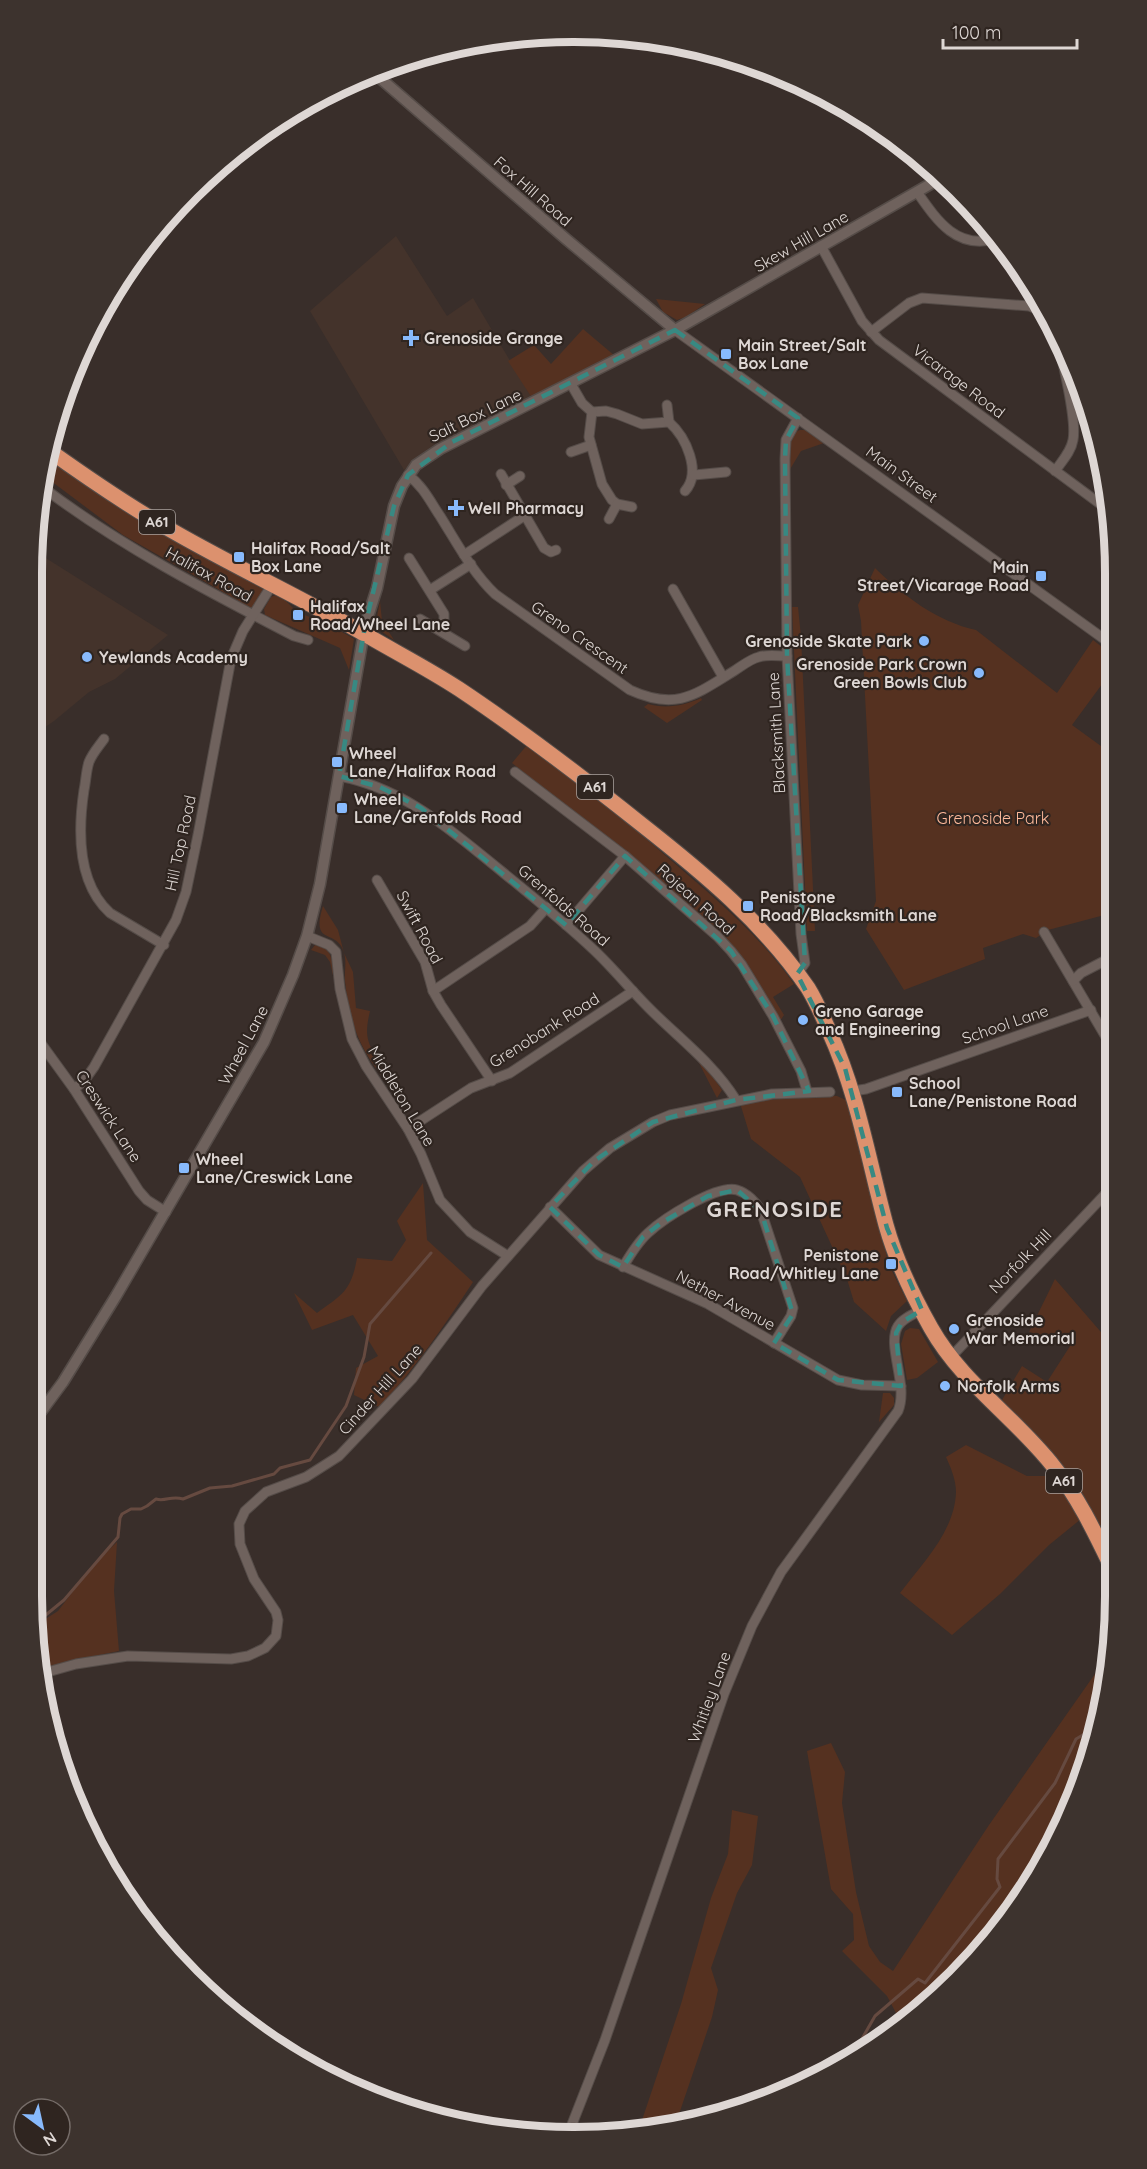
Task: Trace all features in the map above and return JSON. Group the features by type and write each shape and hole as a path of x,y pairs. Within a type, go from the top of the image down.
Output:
{"highway":[{"name":"A61","path":"56,455 143,514 364,634 493,712 669,846 731,900 769,939 810,991 853,1091 887,1228 899,1262 922,1310 950,1358 1055,1468 1105,1554"}],"street":[{"name":"Fox Hill Road","path":"380,78 556,231 675,330"},
{"name":"Skew Hill Lane","path":"675,330 933,183"},
{"path":"917,192 947,231 972,240 987,240"},
{"name":"Vicarage Road","path":"821,246 871,332 1100,504"},
{"path":"871,332 909,303 922,298 1029,306 1034,309"},
{"name":"Salt Box Lane","path":"364,634 377,588 394,506 408,475 416,465 440,449 675,330"},
{"name":"Main Street","path":"675,330 1105,640"},
{"path":"1055,471 1072,445 1074,427 1059,357"},
{"path":"571,384 578,397 592,412 589,437 602,484 617,504 632,507"},
{"path":"667,405 669,422 684,442 694,475 685,491"},
{"path":"592,412 606,411 642,424 669,422"},
{"name":"Blacksmith Lane","path":"797,974 805,963 801,934 787,656 785,447 786,440 798,418"},
{"path":"571,452 591,445"},
{"path":"694,475 726,472"},
{"path":"501,474 544,548 551,552 556,550"},
{"name":"Greno Crescent","path":"408,475 421,486 464,555 495,594 614,680 644,697 664,700 686,698 704,690 760,656 787,656"},
{"path":"506,485 520,476"},
{"name":"Halifax Road","path":"49,492 122,542 203,589 294,636 308,640"},
{"path":"609,519 617,504"},
{"path":"464,555 524,516"},
{"path":"409,558 445,618 440,630"},
{"path":"430,590 471,564"},
{"name":"Hill Top Road","path":"74,1089 84,1081 94,1067 176,920 186,892 231,659 243,631 272,585"},
{"path":"673,589 723,678"},
{"path":"420,619 465,646"},
{"name":"Wheel Lane","path":"42,1410 63,1382 166,1212 270,1029 293,975 307,936 320,884 364,634"},
{"path":"104,739 88,764 80,818 86,868 103,907 164,945"},
{"name":"Rojean Road","path":"515,772 625,856 717,936 742,965 784,1038 801,1071 807,1091"},
{"name":"Grenfolds Road","path":"339,776 380,787 420,808 445,825 547,907 720,1076 736,1100"},
{"path":"566,924 625,856"},
{"name":"Swift Road","path":"377,880 425,962 434,991 492,1081"},
{"path":"434,991 530,926 547,907"},
{"path":"1044,932 1105,1034"},
{"name":"Middleton Lane","path":"307,936 329,945 336,952 340,988 352,1040 366,1066 408,1129 444,1206 470,1232 508,1256"},
{"path":"1073,981 1081,973 1105,961"},
{"name":"Grenobank Road","path":"408,1129 471,1088 492,1081 520,1067 633,991"},
{"name":"School Lane","path":"853,1091 866,1089 1091,1010"},
{"name":"Creswick Lane","path":"42,1044 74,1089 139,1191 147,1200 166,1212"},
{"name":"Cinder Hill Lane","path":"48,1672 86,1662 128,1656 231,1659 248,1656 272,1642 276,1636 278,1620 270,1602 254,1579 245,1558 239,1533 241,1517 251,1504 266,1492 306,1477 339,1456 426,1363 482,1286 573,1181 610,1148 670,1115 772,1094 830,1092"},
{"path":"623,1267 643,1238 661,1223 721,1190 737,1190 752,1199 761,1211 793,1308 792,1316 774,1343"},
{"name":"Norfolk Hill","path":"950,1358 1105,1194"},
{"name":"Nether Avenue","path":"550,1207 599,1255 708,1304 838,1380 862,1385 901,1386"},
{"name":"Whitley Lane","path":"571,2127 605,2040 724,1694 752,1626 781,1572 898,1411 901,1386 896,1333 902,1322 922,1310"}],"highlighted area":[{"path":"675,330 798,418 786,440 785,459 787,656 805,963 797,974 845,1068 887,1228 922,1310 902,1322 896,1333 901,1386 838,1380 774,1343 793,1314 761,1211 737,1190 708,1196 661,1223 643,1237 623,1267 599,1255 550,1207 594,1161 653,1122 736,1100 809,1091 773,1016 731,951 625,856 566,925 421,808 380,787 339,776 365,626 394,506 408,475 452,442"}],"shaded area":[{"name":"Grenoside Grange","path":"396,236 447,316 473,298 532,398 440,442 404,470 310,311"},
{"name":"Yewlands Academy","path":"43,556 168,635 115,679 89,692 42,729"}],"green space":[{"path":"656,299 705,304 686,317 677,320 663,312"},
{"path":"583,329 615,356 532,398 508,361 534,345 551,364"},
{"path":"805,430 824,443 801,451 789,471 789,447 795,432"},
{"path":"54,461 189,547 263,589 263,593 253,609 123,535 50,481"},
{"name":"Grenoside Park","path":"875,568 897,588 934,614 976,630 1057,693 1093,640 1105,649 1105,680 1072,725 1105,749 1105,915 1048,930 1036,938 1023,934 983,948 985,959 904,990 866,929 876,901 861,621 858,605"},
{"path":"276,595 283,598 297,612 330,625 354,639 349,670 340,648 265,615 264,609 271,597"},
{"path":"380,601 382,621 394,640 375,627"},
{"path":"792,607 798,607 801,637 815,931 807,931"},
{"path":"701,698 702,700 667,723 644,707 648,704 674,706"},
{"path":"527,745 580,784 632,827 717,900 766,948 794,984 773,997 784,1015 780,1021 743,961 687,903 512,763"},
{"path":"323,906 338,930 344,953 341,945 322,932 320,919"},
{"path":"315,945 321,946 329,953 333,963 334,980 330,962 325,955 311,950"},
{"path":"344,953 353,972 356,1008 370,1011 367,1036 383,1070 381,1075 360,1042 352,1019 345,981"},
{"path":"698,1061 709,1071 722,1090 717,1098"},
{"path":"818,1095 837,1096 848,1101 889,1265 907,1301 891,1316 886,1331 854,1302 847,1279 800,1177 751,1139 740,1103"},
{"path":"423,1183 427,1240 473,1282 417,1362 379,1407 354,1395 356,1368 378,1356 353,1315 312,1330 294,1293 317,1313 349,1285 357,1258 392,1261 406,1240 397,1221"},
{"path":"1055,1279 1105,1337 1105,1538 1085,1498 1062,1467 1002,1400 1022,1366 1047,1382 1072,1343 1029,1332"},
{"path":"910,1328 919,1329 938,1362 917,1378 907,1380 901,1344 905,1331"},
{"path":"883,1393 890,1393 894,1398 894,1405 879,1422"},
{"path":"966,1445 1027,1476 1052,1476 1081,1519 1049,1545 1000,1594 952,1635 900,1593 936,1546 950,1520 956,1488 946,1457"},
{"path":"117,1542 114,1591 119,1651 68,1661 48,1669 43,1621 58,1611 93,1565"},
{"path":"1100,1667 1095,1699 1077,1766 1065,1799 1034,1861 995,1919 973,1946 924,1995 896,2013 887,1996 842,1951 854,1940 853,1914 831,1889 807,1751 831,1743 845,1772 842,1803 856,1892 869,1946 880,1962 893,1971 989,1825"},
{"path":"732,1810 758,1816 752,1865 737,1893 711,1968 718,1990 712,2017 678,2117 641,2122 681,2004 711,1898 728,1854"}],"waterway":[{"path":"43,1618 64,1600 118,1537 122,1514 131,1509 141,1509 156,1499 183,1499 210,1488 232,1486 274,1474 280,1468 310,1460 346,1406 364,1357 370,1324 431,1253"},
{"path":"860,2043 875,2016 918,1979 925,1983 1000,1887 997,1879 998,1859 1055,1783 1076,1739 1087,1732"}],"place":[{"name":"Grenoside Grange","path":"411,338"},
{"name":"Main Street/Salt Box Lane","path":"726,354"},
{"name":"Well Pharmacy","path":"456,508"},
{"name":"Halifax Road/Salt Box Lane","path":"239,557"},
{"name":"Main Street/Vicarage Road","path":"1041,576"},
{"name":"Halifax Road/Wheel Lane","path":"298,615"},
{"name":"Grenoside Skate Park","path":"924,641"},
{"name":"Yewlands Academy","path":"87,657"},
{"name":"Grenoside Park Crown Green Bowls Club","path":"979,673"},
{"name":"Wheel Lane/Halifax Road","path":"337,762"},
{"name":"Wheel Lane/Grenfolds Road","path":"342,808"},
{"name":"Penistone Road/Blacksmith Lane","path":"748,906"},
{"name":"Greno Garage and Engineering","path":"803,1020"},
{"name":"School Lane/Penistone Road","path":"897,1092"},
{"name":"Wheel Lane/Creswick Lane","path":"184,1168"},
{"name":"Penistone Road/Whitley Lane","path":"891,1264"},
{"name":"Grenoside War Memorial","path":"954,1329"},
{"name":"Norfolk Arms","path":"945,1386"}],"district":[{"name":"GRENOSIDE","path":"775,1209"}]}
